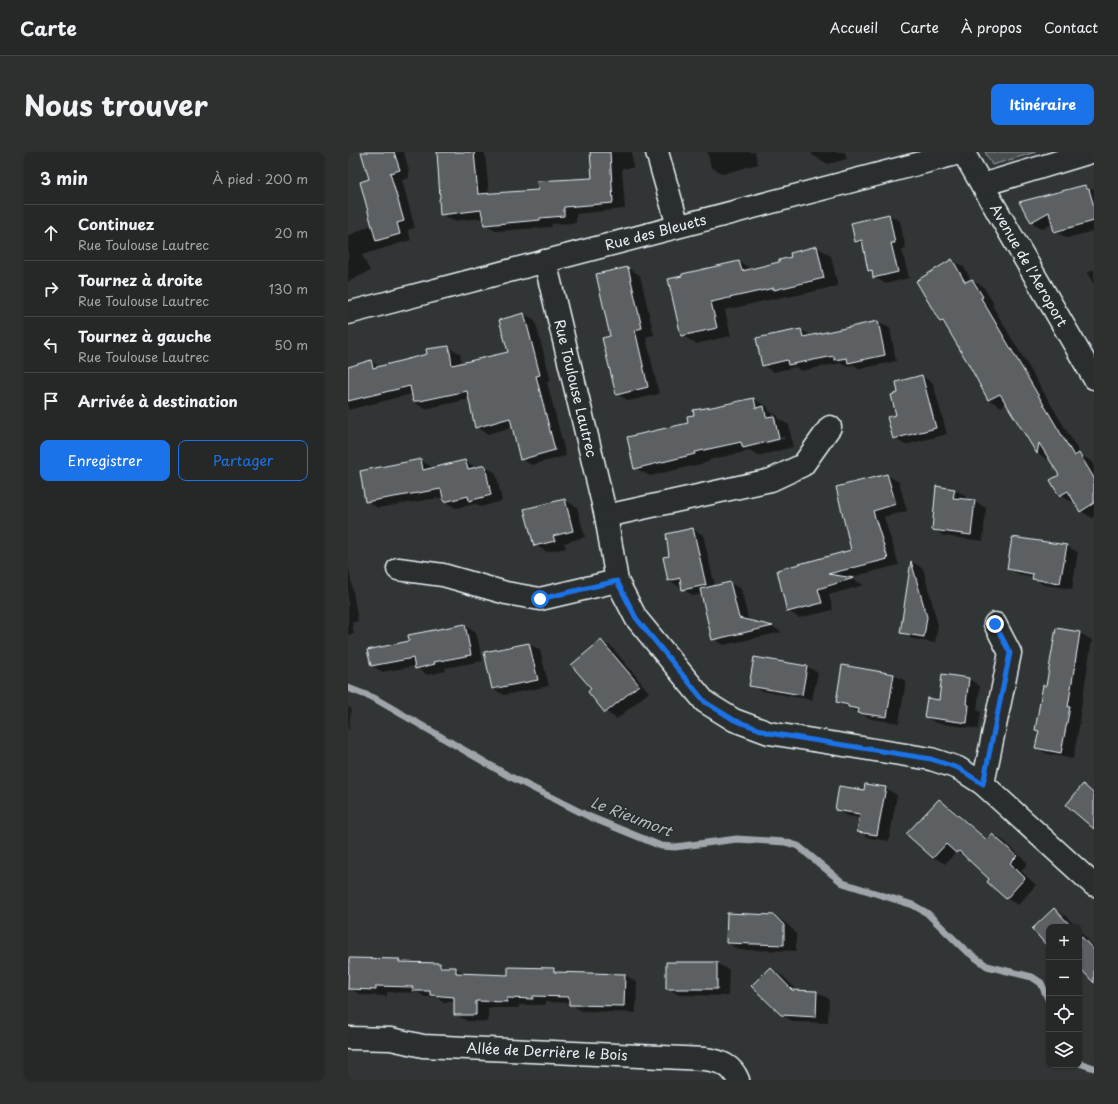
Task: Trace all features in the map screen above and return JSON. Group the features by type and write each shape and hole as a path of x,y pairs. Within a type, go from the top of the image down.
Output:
{"street":[{"path":"657,152 678,226"},
{"name":"Rue des Bleuets","path":"348,313 963,152"},
{"name":"Avenue de l'Aeroport","path":"963,152 1094,378"},
{"path":"982,185 1091,152"},
{"name":"Rue Toulouse Lautrec","path":"546,261 606,516 617,581 636,618 705,702 734,720 769,733 931,759 958,768 983,784 1094,885"},
{"path":"606,516 771,480 803,465 830,427"},
{"path":"398,569 443,574 506,593 540,599 617,581"},
{"path":"983,784 1010,653 995,624"},
{"name":"Allée de Derrière le Bois","path":"348,1038 391,1040 423,1046 705,1059 720,1061 736,1075 738,1080"}],"shaded area":[{"path":"985,152 1036,152 992,165"}],"building":[{"path":"361,152 394,152 400,170 390,173 404,221 397,223 400,234 376,241 360,182 369,179"},
{"path":"437,152 474,152 478,194 538,190 537,181 592,178 590,152 610,152 613,203 564,207 564,216 540,218 540,220 484,225 481,210 440,215"},
{"path":"1085,185 1087,189 1089,189 1094,207 1094,221 1054,232 1049,212 1031,222 1019,202"},
{"path":"889,214 895,243 891,243 898,272 873,278 872,270 868,271 862,240 855,242 851,223"},
{"path":"817,246 824,278 774,290 774,288 711,302 717,328 681,336 668,279 682,276 682,274 739,261 742,271 779,262 779,260 791,257 790,253"},
{"path":"952,259 965,282 972,279 983,297 981,298 1074,456 1079,453 1094,478 1094,503 1080,512 1068,491 1059,496 1050,480 1059,475 1039,443 1037,454 1000,394 988,400 943,321 940,322 916,281"},
{"path":"628,267 642,328 635,330 648,387 616,395 602,338 610,336 596,274"},
{"path":"524,313 540,375 536,376 555,450 520,460 510,418 475,428 467,391 420,401 413,401 410,386 348,401 348,367 371,360 373,368 427,354 426,349 449,346 452,365 508,352 499,320"},
{"path":"878,321 885,355 848,363 847,358 834,360 834,356 788,365 787,360 762,366 756,338 801,329 803,337"},
{"path":"922,375 936,428 893,439 887,417 896,415 891,395 898,393 896,382"},
{"path":"754,398 756,408 764,406 766,417 774,416 779,439 743,448 741,442 695,452 695,454 634,469 627,437 688,423 687,416 694,415 693,410"},
{"path":"421,459 423,470 465,460 468,469 485,465 491,495 469,501 468,496 444,502 441,489 365,502 360,471"},
{"path":"887,474 896,504 873,511 888,559 828,574 854,578 818,589 822,603 787,612 777,570 851,550 836,487"},
{"path":"936,486 955,489 953,498 975,500 971,535 932,530"},
{"path":"565,499 573,531 553,536 555,541 534,546 524,509"},
{"path":"693,528 706,585 682,590 680,578 668,581 663,557 669,556 666,534"},
{"path":"1012,537 1067,545 1060,583 1032,579 1033,574 1007,569"},
{"path":"911,561 927,617 924,637 900,633"},
{"path":"730,582 739,618 773,626 712,640 700,589"},
{"path":"465,624 471,655 434,662 435,664 415,669 413,658 371,666 367,650 409,641 408,635"},
{"path":"1056,628 1080,632 1068,707 1070,707 1061,753 1035,748 1039,731 1035,730 1043,685 1046,686"},
{"path":"601,640 639,685 605,713 588,692 591,688 571,665"},
{"path":"529,643 538,680 492,689 484,652"},
{"path":"754,657 807,666 802,695 749,686"},
{"path":"842,665 894,674 887,717 858,713 859,709 848,707 848,705 836,702"},
{"path":"942,674 969,678 966,704 969,705 967,723 924,717 927,698 939,700"},
{"path":"865,784 886,787 877,835 857,832 860,814 835,810 839,786 864,790"},
{"path":"1083,784 1094,794 1094,829 1066,805"},
{"path":"939,799 987,840 992,834 1017,856 1010,863 1025,878 1006,899 987,882 989,879 959,851 956,853 946,844 933,858 906,834"},
{"path":"1054,908 1069,924 1046,924 1046,945 1032,929"},
{"path":"727,913 774,915 784,925 784,945 726,943"},
{"path":"1082,937 1094,950 1094,983 1082,970"},
{"path":"349,958 399,959 399,962 440,963 440,967 456,967 456,973 508,975 508,967 554,968 554,972 625,974 624,1006 569,1005 569,997 533,996 533,999 507,998 507,1002 476,1001 476,1015 454,1015 454,997 430,995 430,991 412,991 413,987 376,986 376,990 348,989"},
{"path":"666,962 717,962 717,989 666,989"},
{"path":"770,967 792,990 817,991 816,1017 781,1015 751,986"}],"waterway":[{"name":"Le Rieumort","path":"348,688 374,698 507,775 590,817 661,846 675,847 737,839 785,842 798,846 843,883 913,905 927,913 965,950 987,966 1032,977 1041,983 1047,996"},
{"name":"Le Rieumort","path":"1082,1064 1094,1068"}],"route":[{"path":"540,599 617,581 636,618 705,702 734,720 769,733 931,759 958,768 983,784 1010,653 995,624"}]}
